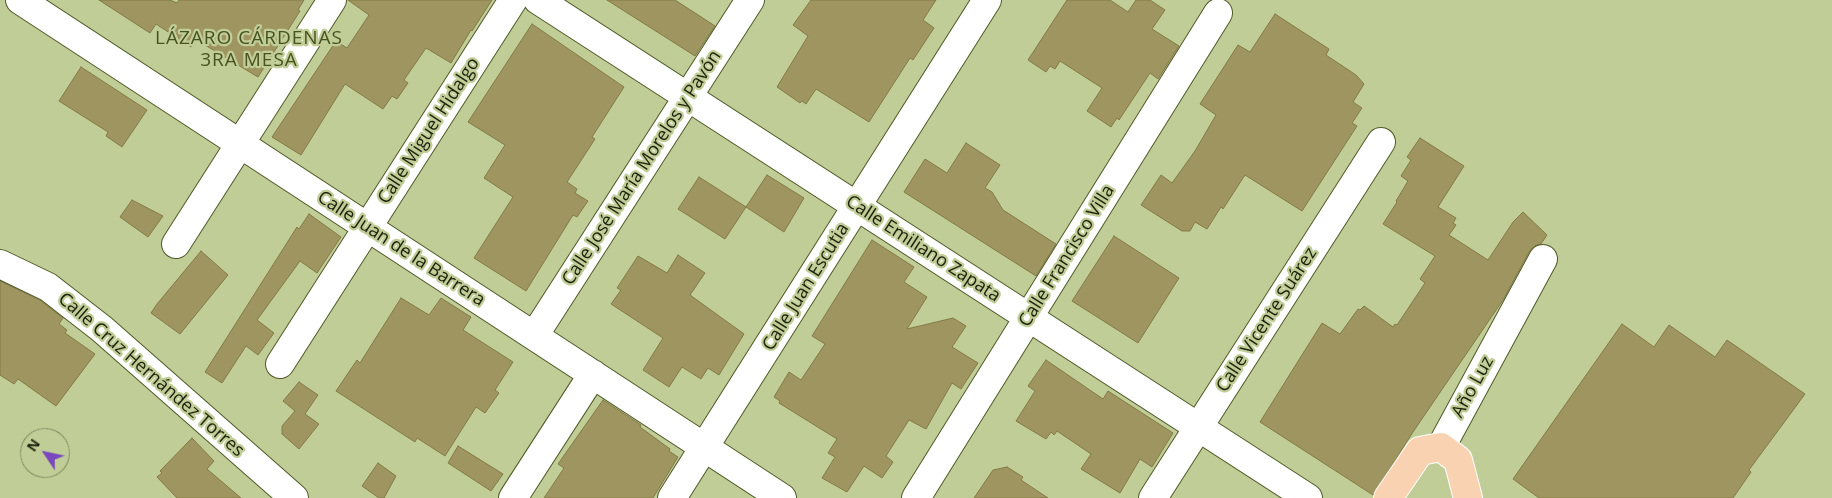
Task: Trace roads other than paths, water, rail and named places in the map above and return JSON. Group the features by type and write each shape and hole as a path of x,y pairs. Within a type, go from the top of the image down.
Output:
{"main road":[{"path":"1388,498 1420,451 1441,447 1458,460 1468,498"}],"street":[{"name":"Calle Juan de la Barrera","path":"20,0 782,498"},
{"path":"176,244 332,0"},
{"name":"Calle Miguel Hidalgo","path":"280,364 513,0"},
{"name":"Calle Emiliano Zapata","path":"538,0 1308,498"},
{"name":"Calle José María Morelos y Pavón","path":"534,336 750,0"},
{"name":"Calle Juan Escutia","path":"672,498 987,0"},
{"name":"Calle Francisco Villa","path":"916,498 1218,13"},
{"name":"Calle Vicente Suárez","path":"1153,498 1381,142"},
{"name":"Año Luz","path":"1441,447 1543,259"},
{"name":"Calle Cruz Hernández Torres","path":"0,264 48,287 102,329 294,498"},
{"path":"513,498 593,374"}],"district":[{"name":"LÁZARO CÁRDENAS 3RA MESA","path":"249,50"}]}
